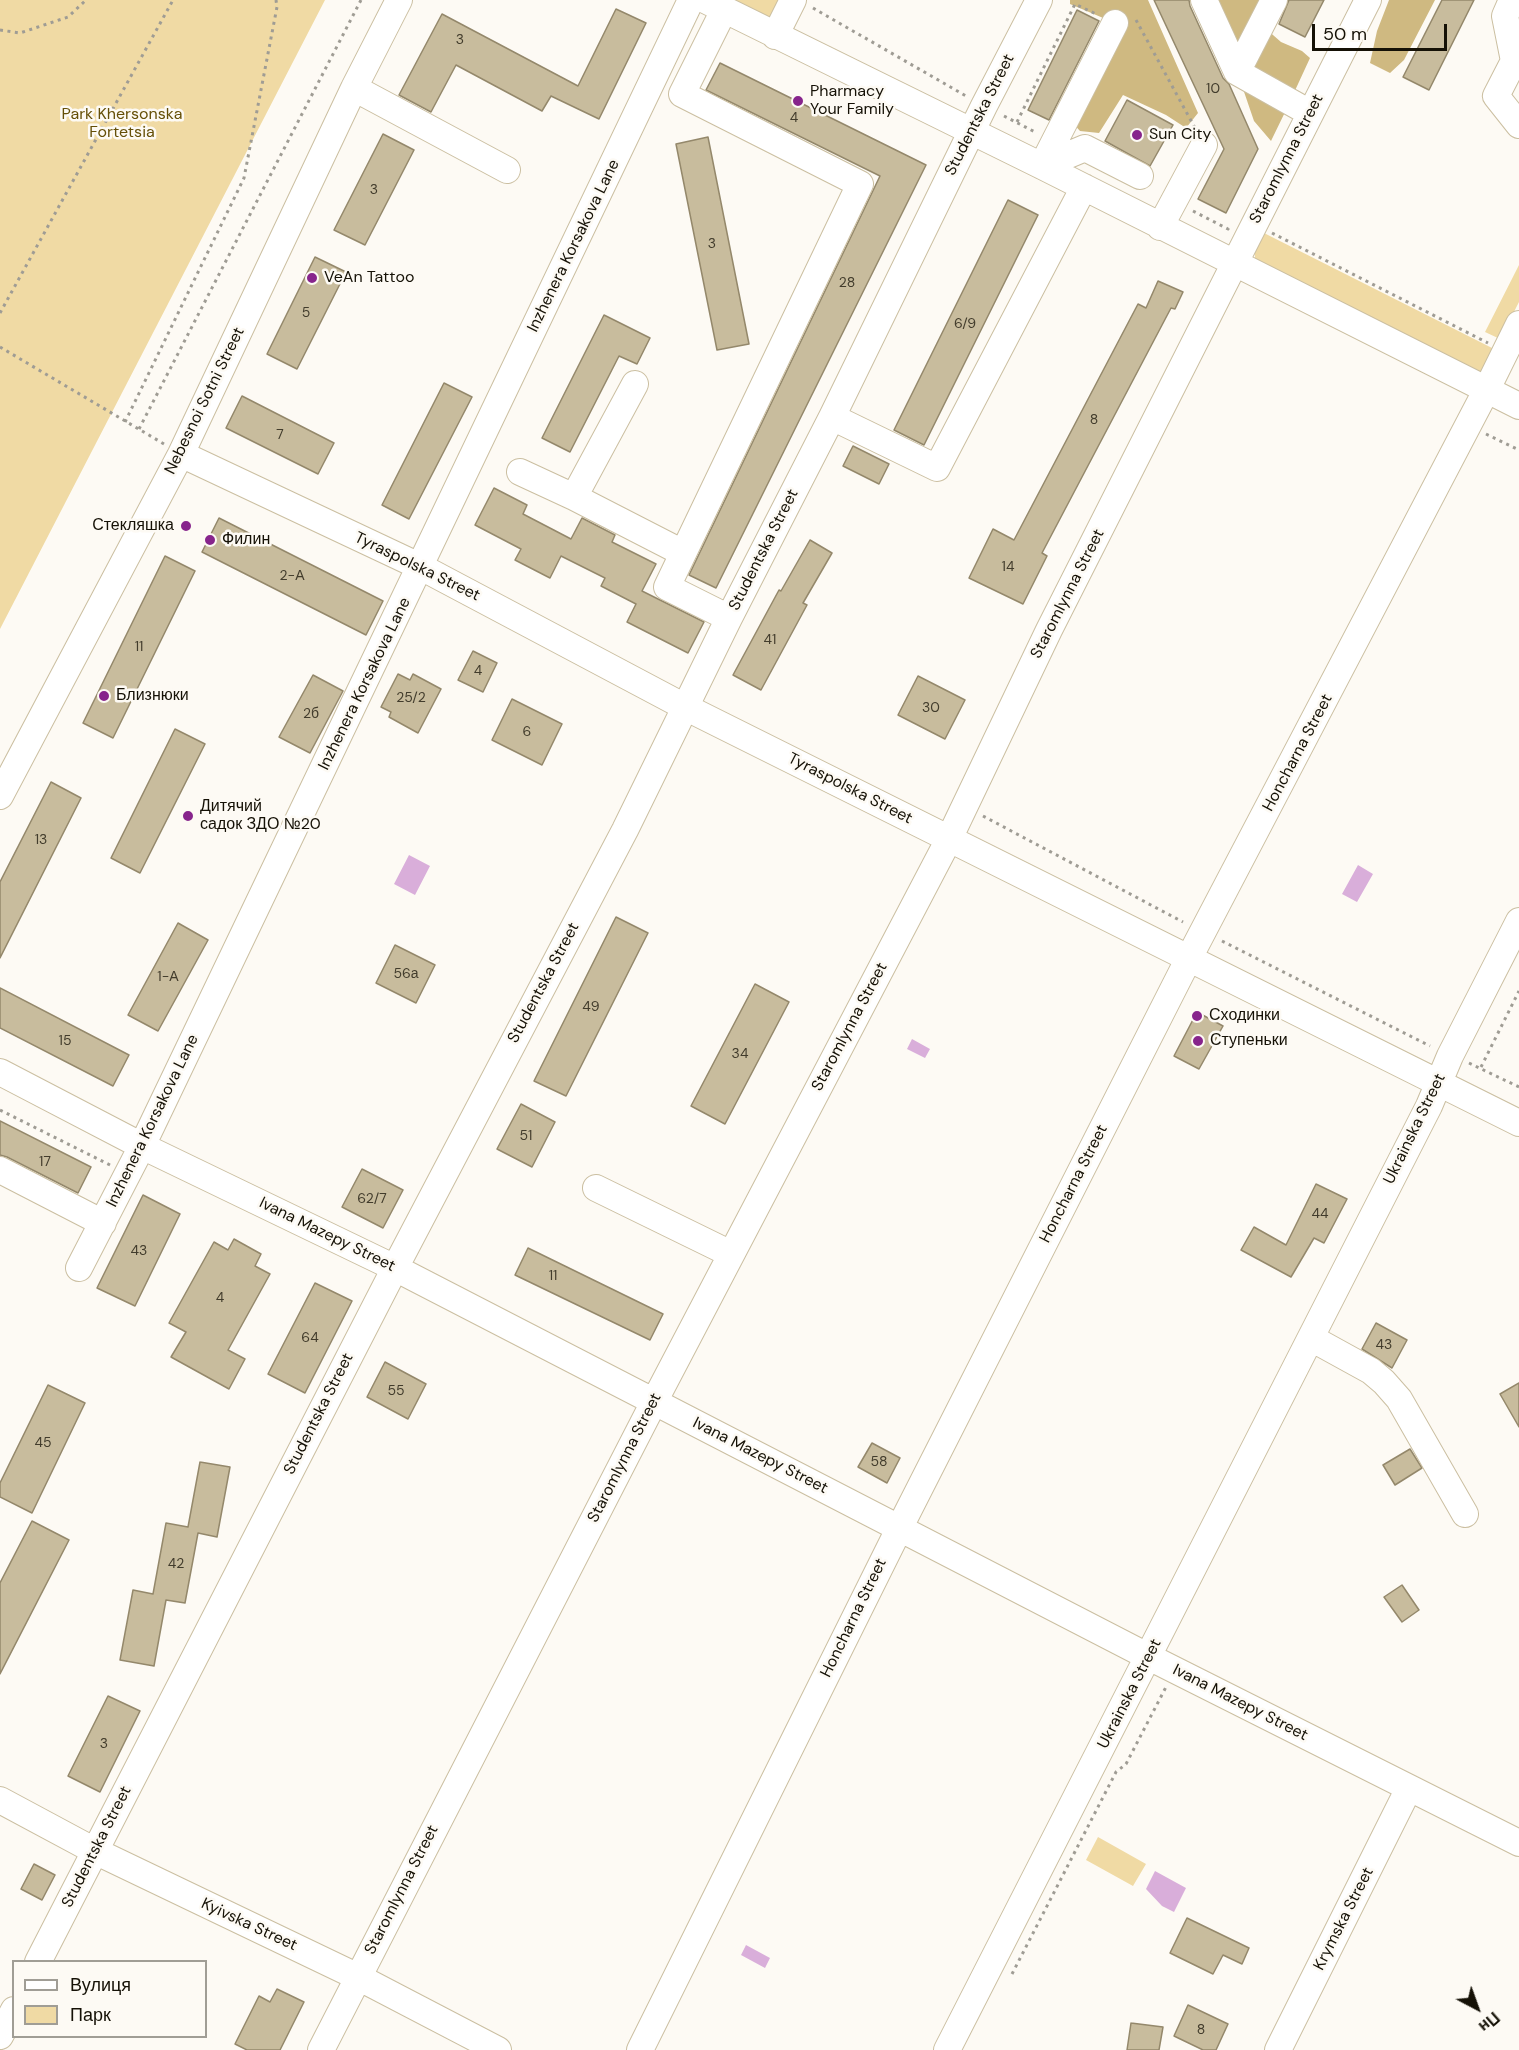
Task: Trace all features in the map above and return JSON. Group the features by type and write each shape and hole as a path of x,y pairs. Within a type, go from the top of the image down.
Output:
{"street":[{"name":"Nebesnoi Sotni Street","path":"0,796 181,454 354,88 399,0"},
{"name":"Inzhenera Korsakova Lane","path":"79,1268 142,1146 692,0"},
{"name":"Studentska Street","path":"39,1960 395,1268 619,840 1039,0"},
{"path":"1204,0 1237,72 1310,112"},
{"path":"1237,72 1274,0"},
{"name":"Staromlynna Street","path":"321,2050 654,1402 949,839 1049,630 1368,0"},
{"path":"1512,0 1505,16 1514,61 1496,96 1519,125"},
{"path":"775,36 801,3"},
{"path":"729,618 667,587 860,184 682,94 714,5 1042,166 1519,406"},
{"path":"1042,166 1124,20"},
{"path":"354,88 507,170"},
{"path":"1160,227 1204,145"},
{"path":"1042,166 1085,148 1140,176"},
{"path":"832,417 937,468 1084,187"},
{"name":"Honcharna Street","path":"640,2050 900,1527 1189,958 1519,324"},
{"path":"574,497 635,384"},
{"name":"Tyraspolska Street","path":"181,454 421,567 685,706 1519,1123"},
{"path":"520,472 683,553"},
{"name":"Ukrainska Street","path":"947,2050 1311,1338 1519,921"},
{"name":"Ivana Mazepy Street","path":"0,1072 142,1146 395,1268 1149,1657 1519,1843"},
{"path":"0,1170 103,1223"},
{"path":"596,1188 731,1254"},
{"path":"1311,1338 1371,1371 1399,1399 1465,1514"},
{"name":"Krymska Street","path":"1278,2050 1409,1788"},
{"name":"Kyivska Street","path":"0,1800 95,1851 358,1977 498,2050"},
{"path":"0,2036 12,2014"}],"path":[{"path":"0,30 20,33 68,17 86,0"},
{"path":"0,314 173,0"},
{"path":"125,422 244,178 277,6 276,0"},
{"path":"139,429 361,0"},
{"path":"1017,122 1075,2 1124,20 1204,145"},
{"path":"801,3 984,106"},
{"path":"1253,227 1275,233 1505,352"},
{"path":"0,347 181,454"},
{"path":"1468,425 1519,450"},
{"path":"964,806 1204,933 1450,1056 1481,1067 1519,1087"},
{"path":"1481,1067 1519,991"},
{"path":"0,1110 128,1174"},
{"path":"1010,1978 1116,1772 1126,1764 1175,1670"}],"green space":[{"name":"Park Khersonska Fortetsia","path":"0,0 325,0 0,629"},
{"path":"727,0 788,0 775,25"},
{"path":"1262,232 1496,350 1481,375 1259,265 1255,259 1255,249"},
{"path":"1519,265 1519,302 1500,339 1485,332"},
{"path":"1098,1837 1146,1864 1133,1886 1086,1860"}],"shaded area":[{"path":"1070,0 1148,0 1198,113 1186,128 1166,115 1123,95 1099,133 1080,131 1070,120 1115,23 1070,4"},
{"path":"1212,0 1267,0 1245,47 1228,41"},
{"path":"1389,0 1435,0 1404,60 1390,73 1370,63 1377,31"},
{"path":"1265,28 1281,42 1302,51 1310,58 1292,97 1248,71"},
{"path":"1241,83 1288,106 1271,141 1254,121"},
{"path":"409,855 430,866 415,895 394,884"},
{"path":"1358,865 1373,874 1357,902 1342,894"},
{"path":"912,1039 930,1049 925,1058 907,1049"},
{"path":"1155,1871 1186,1888 1174,1912 1162,1906 1146,1889"},
{"path":"746,1945 770,1958 765,1968 741,1955"}],"building":[{"path":"1154,0 1189,0 1223,78 1229,84 1258,149 1226,213 1198,199 1224,149"},
{"path":"1289,0 1324,0 1305,37 1279,24"},
{"path":"1442,0 1474,0 1429,90 1403,77"},
{"path":"616,9 646,23 599,119 551,96 542,111 456,65 431,112 399,95 442,14 578,86"},
{"path":"1077,10 1099,21 1049,120 1028,110"},
{"path":"720,63 926,165 716,588 689,575 880,176 706,90"},
{"path":"1127,100 1173,125 1150,166 1105,141"},
{"path":"383,134 414,150 365,245 334,230"},
{"path":"708,137 749,344 717,350 676,144"},
{"path":"1008,200 1038,215 924,445 894,430"},
{"path":"315,257 346,272 297,369 267,354"},
{"path":"1158,281 1183,292 1175,309 1171,308 1042,553 1047,556 1023,604 969,578 993,529 1014,540 1138,304 1146,308"},
{"path":"604,315 650,338 637,364 619,356 570,452 542,438"},
{"path":"444,383 472,397 409,519 382,505"},
{"path":"242,396 334,443 318,474 226,428"},
{"path":"853,446 889,464 879,484 843,466"},
{"path":"494,488 527,505 523,514 571,539 582,518 615,535 612,542 656,564 642,591 704,622 688,653 627,622 636,604 601,586 605,578 561,556 550,578 515,560 521,549 475,525"},
{"path":"219,518 383,601 366,635 202,552"},
{"path":"810,540 832,553 803,603 807,605 761,690 733,675 779,590 781,591"},
{"path":"165,556 195,571 113,738 83,723"},
{"path":"473,651 497,663 483,692 458,680"},
{"path":"398,674 410,680 413,674 441,689 418,733 389,717 391,712 381,707"},
{"path":"313,675 343,691 310,753 279,737"},
{"path":"918,676 965,700 945,739 898,715"},
{"path":"512,699 562,724 542,765 492,740"},
{"path":"175,729 205,744 140,873 111,858"},
{"path":"51,782 81,798 0,958 0,882"},
{"path":"616,917 648,933 566,1096 534,1081"},
{"path":"178,923 208,940 158,1031 128,1015"},
{"path":"395,945 435,965 416,1003 376,983"},
{"path":"755,984 789,1002 725,1124 691,1106"},
{"path":"0,988 129,1055 113,1086 0,1028"},
{"name":"Ступеньки","path":"1197,1012 1223,1026 1199,1069 1174,1056"},
{"path":"521,1104 555,1122 532,1167 497,1149"},
{"path":"0,1121 91,1167 78,1193 0,1155"},
{"path":"362,1169 403,1190 383,1228 342,1207"},
{"path":"1316,1184 1347,1199 1324,1243 1314,1238 1291,1277 1241,1250 1254,1227 1286,1245"},
{"path":"143,1195 180,1214 135,1306 97,1288"},
{"path":"234,1239 261,1254 255,1266 270,1274 228,1350 245,1359 229,1389 171,1357 186,1332 169,1323 214,1242 228,1250"},
{"path":"528,1248 663,1314 650,1340 515,1275"},
{"path":"315,1283 352,1301 305,1393 268,1374"},
{"path":"1376,1323 1407,1340 1392,1368 1362,1349"},
{"path":"385,1362 426,1384 408,1419 367,1397"},
{"path":"1519,1383 1519,1427 1500,1394"},
{"path":"48,1385 85,1403 32,1513 0,1497 0,1483"},
{"path":"872,1443 900,1458 887,1483 858,1467"},
{"path":"1410,1449 1422,1468 1395,1485 1383,1465"},
{"path":"200,1462 230,1467 217,1537 198,1533 185,1603 166,1600 154,1666 120,1660 133,1590 153,1594 166,1523 188,1527"},
{"path":"32,1521 69,1540 0,1674 0,1583"},
{"path":"1402,1585 1419,1610 1402,1622 1384,1597"},
{"path":"108,1696 140,1711 100,1792 68,1776"},
{"path":"34,1864 55,1875 42,1900 21,1889"},
{"path":"1187,1918 1249,1948 1242,1964 1223,1955 1213,1974 1170,1953"},
{"path":"277,1989 304,2002 280,2050 247,2050 235,2044 259,1996 270,2002"},
{"path":"1188,2005 1228,2024 1216,2050 1203,2050 1174,2036"},
{"path":"1131,2023 1163,2027 1159,2050 1127,2050"}],"place":[{"name":"Pharmacy Your Family","path":"798,101"},
{"name":"Sun City","path":"1137,135"},
{"name":"VeAn Tattoo","path":"312,278"},
{"name":"Стекляшка","path":"186,526"},
{"name":"Филин","path":"210,540"},
{"name":"Близнюки","path":"104,696"},
{"name":"Дитячий садок ЗДО №20","path":"188,816"},
{"name":"Сходинки","path":"1197,1016"},
{"name":"Ступеньки","path":"1198,1041"}]}
